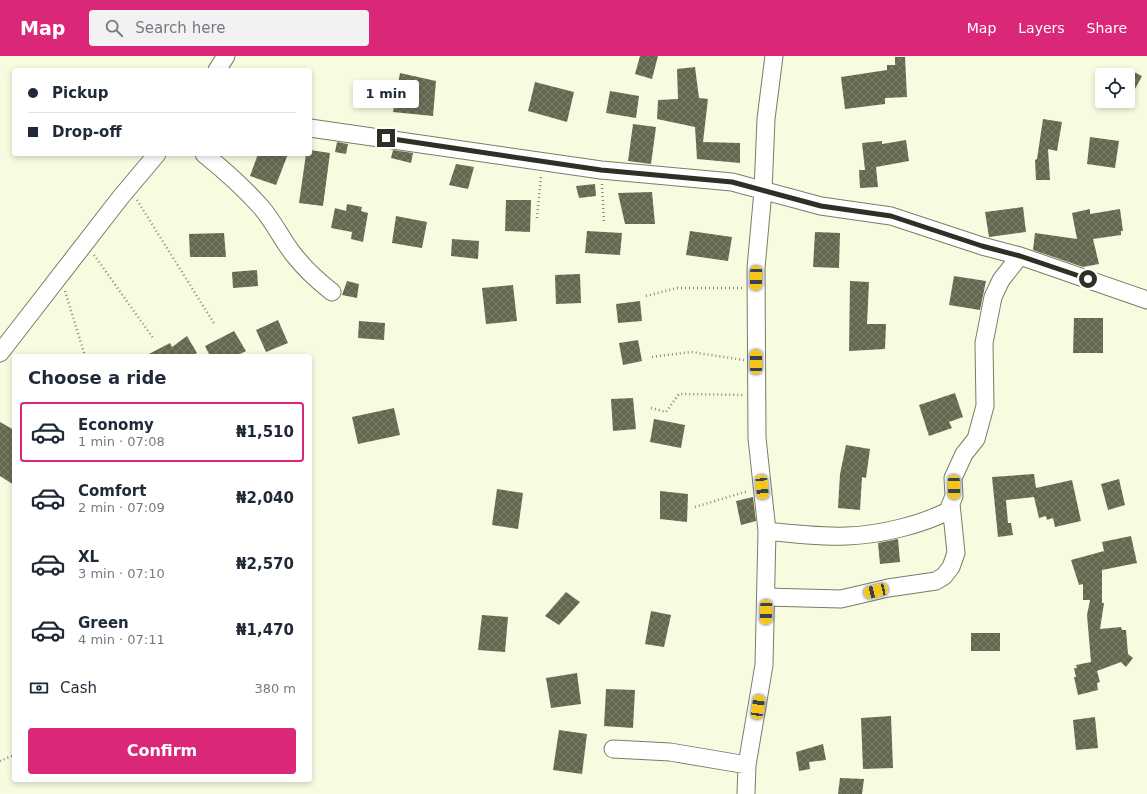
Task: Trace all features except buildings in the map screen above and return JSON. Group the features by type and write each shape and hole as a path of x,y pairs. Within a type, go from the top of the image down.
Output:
{"street":[{"path":"219,68 226,56"},
{"path":"746,794 747,765 764,665 767,531 757,438 756,288 763,191 766,119 774,56"},
{"path":"312,128 601,170 732,182 821,206 891,216 982,246 1020,256 1147,300"},
{"path":"0,353 129,187 155,156"},
{"path":"207,156 223,169 261,207 280,232 294,255 313,276 332,292"},
{"path":"767,531 848,536 887,530 932,520 948,511 954,496 953,478 964,454 976,439 985,406 984,343 992,297 1001,280 1020,256"},
{"path":"766,597 841,599 888,588 936,581 944,576 951,567 956,553 951,504"},
{"path":"613,749 670,752 747,765"}],"path":[{"path":"537,218 543,161"},
{"path":"601,170 604,222"},
{"path":"129,187 215,325"},
{"path":"85,243 153,338"},
{"path":"60,276 83,354"},
{"path":"646,296 677,288 756,288"},
{"path":"652,357 691,352 756,362"},
{"path":"651,408 666,412 679,394 756,395"},
{"path":"695,507 762,487"},
{"path":"0,761 12,756"}],"route":[{"path":"386,138 601,170 732,182 821,206 891,216 1088,279"}]}
